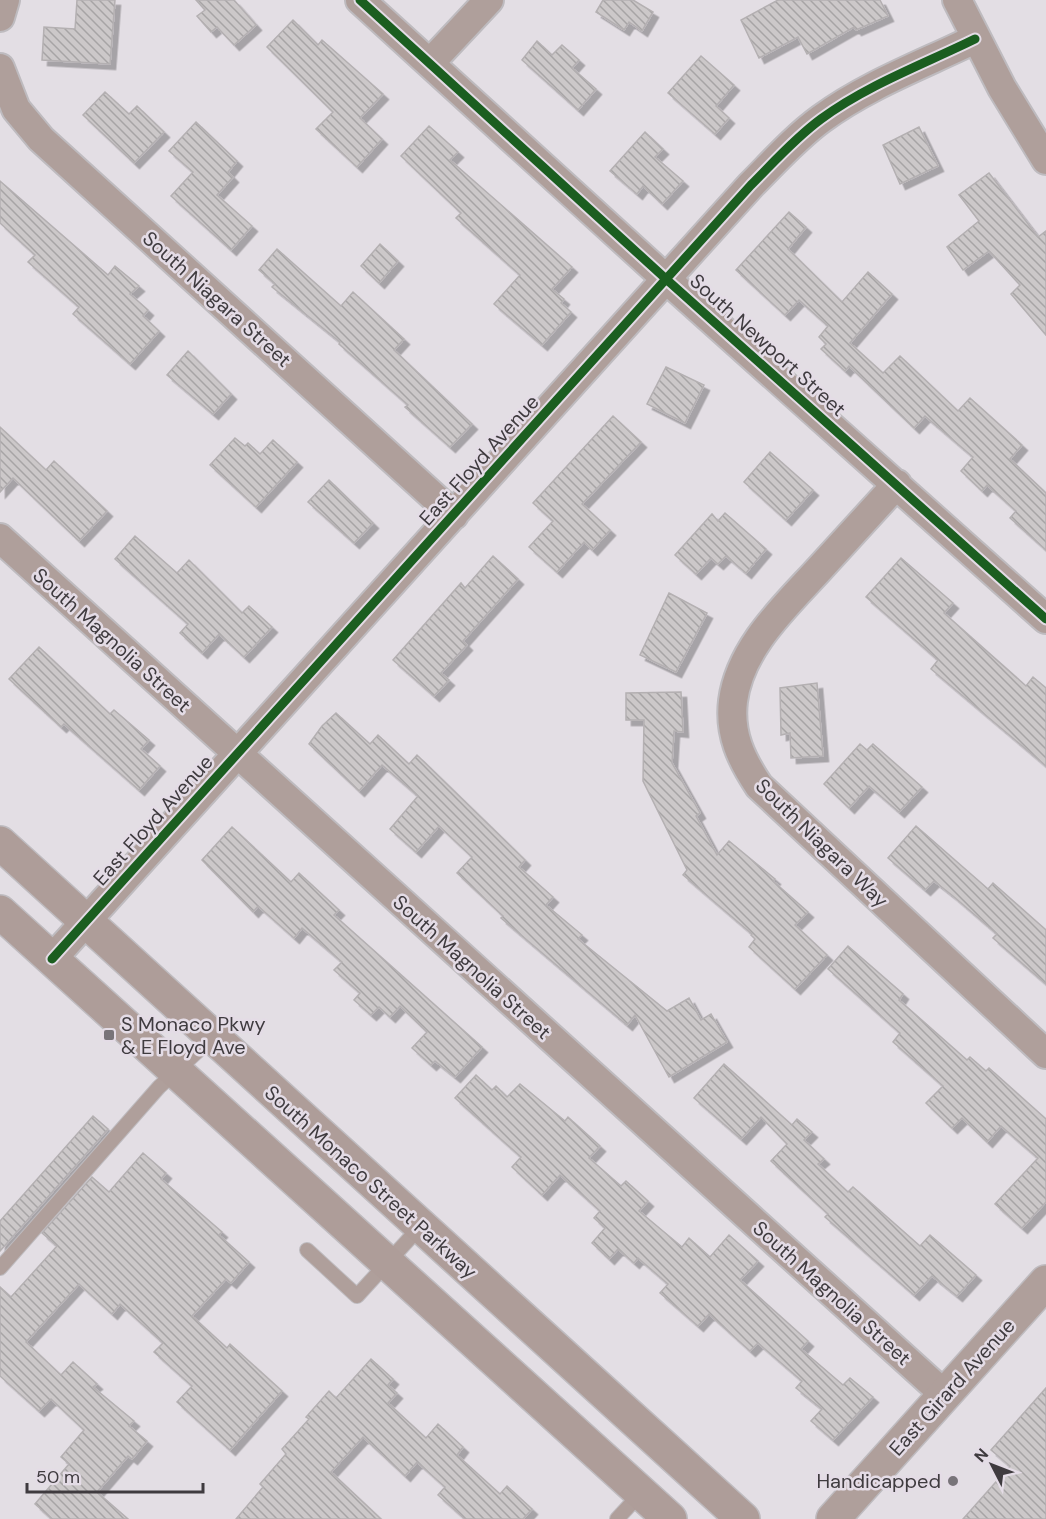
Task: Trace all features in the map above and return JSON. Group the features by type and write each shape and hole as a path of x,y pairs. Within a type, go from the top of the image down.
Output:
{"main road":[{"name":"South Monaco Street Parkway","path":"0,843 743,1519"},
{"path":"0,912 670,1519"}],"street":[{"path":"0,17 5,0"},
{"name":"South Newport Street","path":"360,0 666,279 1046,619"},
{"path":"430,63 489,0"},
{"path":"957,0 975,39 1014,110 1046,160"},
{"name":"East Floyd Avenue","path":"52,959 751,185 820,120 861,94 975,39"},
{"name":"South Niagara Street","path":"0,68 15,109 41,139 454,514"},
{"name":"South Niagara Way","path":"897,484 769,625 744,664 733,700 733,731 742,759 759,786 1046,1054"},
{"name":"South Magnolia Street","path":"0,538 945,1395"},
{"name":"East Girard Avenue","path":"833,1519 1046,1281"}],"lane":[{"path":"0,1268 143,1104 212,1038"},
{"path":"307,1250 357,1296 420,1227"},
{"path":"617,1519 640,1493"}],"building":[{"path":"77,0 115,0 110,64 42,60 44,27 75,29"},
{"path":"196,0 234,0 256,25 234,45 217,27 211,32 197,16 205,10"},
{"path":"603,0 633,0 653,12 642,31 629,22 624,30 596,12"},
{"path":"778,0 880,0 888,16 856,30 854,27 807,54 798,37 759,58 741,20"},
{"path":"293,20 318,45 322,40 383,94 360,118 382,139 357,167 316,129 333,112 267,47"},
{"path":"537,41 552,55 562,45 579,60 572,68 596,89 578,110 522,60"},
{"path":"701,56 734,85 716,106 729,118 715,134 668,93"},
{"path":"105,92 129,114 137,106 164,132 134,163 83,115"},
{"path":"196,122 237,161 228,172 233,177 217,195 252,226 231,250 171,196 193,172 169,151"},
{"path":"429,126 458,152 450,160 572,267 552,289 564,299 561,303 571,312 542,345 494,304 520,275 456,218 461,213 401,156"},
{"path":"919,127 938,166 900,184 883,145"},
{"path":"645,132 663,149 655,157 683,181 662,204 643,186 637,194 610,171"},
{"path":"989,173 1038,237 1046,231 1046,335 1011,294 1020,285 989,251 963,270 947,247 979,221 959,195"},
{"path":"0,181 108,275 115,266 139,286 130,294 148,310 143,316 159,331 130,364 73,314 79,307 28,262 35,255 0,223"},
{"path":"789,212 806,227 788,249 842,302 868,272 892,294 850,343 883,373 900,356 958,411 970,398 1022,445 1010,459 1046,493 1046,550 1010,518 1016,511 987,485 982,491 961,471 973,457 925,416 914,428 849,366 845,371 821,349 826,344 819,337 828,326 799,300 785,315 736,270"},
{"path":"380,244 398,261 379,283 361,266"},
{"path":"277,249 341,306 353,292 404,339 394,350 472,424 450,447 405,407 408,405 339,344 340,342 272,287 275,284 259,270"},
{"path":"188,351 231,394 213,414 167,375"},
{"path":"666,367 704,385 685,423 647,404"},
{"path":"613,416 641,442 582,504 610,530 592,550 584,542 557,572 529,547 553,521 533,503"},
{"path":"0,427 46,470 54,461 107,511 79,541 13,478 0,492"},
{"path":"235,438 245,446 248,443 260,454 273,440 297,462 256,507 210,465"},
{"path":"770,452 813,490 786,520 744,482"},
{"path":"329,480 373,523 354,543 308,502"},
{"path":"725,513 766,549 746,573 726,556 718,564 711,558 696,574 675,555 712,514 718,521"},
{"path":"135,536 177,573 189,560 242,613 249,606 272,627 244,657 219,634 202,653 180,633 188,624 115,559"},
{"path":"493,556 518,579 463,641 467,645 441,673 449,680 434,696 393,660 461,583 465,588"},
{"path":"901,558 953,603 944,613 1026,686 1033,677 1046,688 1046,766 931,669 938,660 866,597"},
{"path":"669,593 707,613 676,672 640,655"},
{"path":"39,647 110,714 114,710 149,740 141,749 160,766 139,790 64,724 61,727 9,679"},
{"path":"817,683 823,756 791,758 790,733 781,735 780,688"},
{"path":"681,692 683,732 674,731 672,763 700,813 696,816 717,855 729,841 775,879 773,881 808,912 795,925 827,955 795,989 749,947 755,939 752,934 683,875 687,870 643,781 644,720 626,720 626,693"},
{"path":"336,713 370,744 378,735 409,764 417,755 525,860 519,867 553,897 546,905 582,935 578,939 667,1011 689,998 701,1020 711,1014 727,1042 669,1077 635,1015 627,1025 501,918 503,916 457,873 472,857 439,826 416,852 390,829 418,796 382,765 359,791 309,744 322,726"},
{"path":"860,744 867,750 873,744 922,787 899,812 869,786 849,808 824,784"},
{"path":"916,826 988,889 993,883 1046,930 1046,984 993,938 997,934 953,896 934,881 925,890 888,858"},
{"path":"232,827 291,882 299,873 339,910 334,915 482,1047 455,1077 435,1061 431,1065 412,1048 427,1032 400,1006 390,1017 379,1007 371,1015 354,1000 360,993 334,970 342,962 302,928 294,938 258,906 253,912 202,860"},
{"path":"848,946 903,994 899,1000 967,1060 970,1057 986,1071 989,1068 1046,1119 1046,1202 1022,1228 995,1204 1038,1158 1001,1126 987,1142 962,1118 952,1128 926,1103 943,1086 893,1042 900,1033 828,969"},
{"path":"724,1064 792,1125 797,1119 812,1132 804,1140 824,1159 818,1164 848,1192 853,1187 920,1246 930,1235 976,1275 957,1296 932,1276 914,1295 825,1217 828,1214 771,1161 787,1144 761,1117 741,1139 694,1098"},
{"path":"476,1075 492,1090 496,1086 507,1097 520,1084 565,1121 568,1117 600,1146 589,1158 621,1186 626,1181 648,1201 639,1211 682,1247 689,1238 710,1257 729,1235 758,1261 740,1280 808,1341 801,1349 843,1385 850,1378 873,1397 833,1440 811,1421 822,1409 796,1388 802,1381 758,1343 750,1351 709,1314 698,1326 660,1293 668,1284 638,1258 634,1263 618,1249 609,1259 592,1243 605,1228 594,1218 600,1211 560,1175 542,1195 512,1167 521,1157 455,1098"},
{"path":"93,1116 108,1129 0,1251 0,1221"},
{"path":"143,1153 166,1173 161,1179 222,1232 219,1235 249,1262 231,1283 226,1279 192,1316 227,1348 230,1344 282,1391 230,1450 177,1402 192,1386 154,1352 163,1343 120,1304 112,1314 79,1284 26,1342 61,1375 73,1362 97,1384 93,1387 134,1421 129,1426 147,1441 132,1459 128,1456 97,1492 128,1519 52,1519 35,1504 69,1464 61,1457 84,1430 51,1399 39,1411 0,1376 0,1287 11,1297 57,1246 42,1233 92,1177 109,1192"},
{"path":"371,1359 393,1379 388,1385 397,1393 388,1403 426,1438 438,1424 463,1447 457,1455 500,1494 507,1486 532,1509 523,1519 465,1519 438,1495 445,1487 417,1462 405,1476 363,1437 331,1472 381,1519 236,1519 263,1487 260,1484 286,1454 282,1449 309,1419 306,1417 329,1391 336,1398"},
{"path":"1046,1388 1046,1519 963,1519 1010,1466 991,1450"}],"cycle path":[{"path":"360,0 666,279 1046,619"},
{"path":"52,959 784,151 821,119 857,96 975,39"}],"place":[{"name":"S Monaco Pkwy & E Floyd Ave","path":"109,1035"},
{"name":"Handicapped","path":"953,1481"}]}
